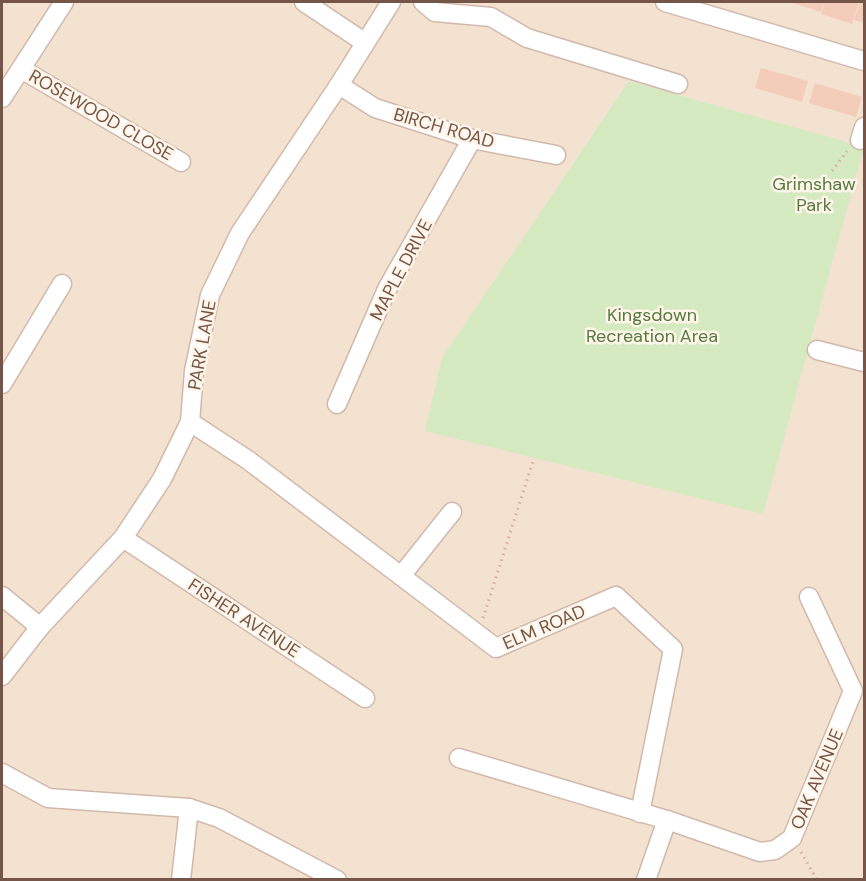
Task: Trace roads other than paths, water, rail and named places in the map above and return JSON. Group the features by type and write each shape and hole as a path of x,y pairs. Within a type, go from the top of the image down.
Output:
{"street":[{"path":"2,98 64,2"},
{"path":"304,2 364,42"},
{"name":"PARK LANE","path":"2,676 40,627 123,538 162,479 190,422 194,371 210,295 240,233 339,85 391,2"},
{"path":"423,2 435,12 491,17 527,38 678,84"},
{"path":"665,2 702,7 864,61"},
{"name":"ROSEWOOD CLOSE","path":"21,69 181,162"},
{"name":"BIRCH ROAD","path":"339,85 375,108 472,139 556,155"},
{"name":"MAPLE DRIVE","path":"337,404 387,289 472,139"},
{"path":"2,384 62,284"},
{"path":"818,350 864,363"},
{"name":"ELM ROAD","path":"190,422 248,460 496,648 616,596 673,649 640,813"},
{"path":"401,576 452,512"},
{"name":"FISHER AVENUE","path":"123,538 365,698"},
{"path":"2,596 40,627"},
{"name":"OAK AVENUE","path":"459,758 667,820 760,852 775,850 792,838 853,691 809,597"},
{"path":"2,773 48,798 189,808 219,818 337,879"},
{"path":"182,879 189,808"},
{"path":"646,879 667,820"}],"park label":[{"name":"Grimshaw Park","path":"814,194"},
{"name":"Kingsdown Recreation Area","path":"652,325"}]}
